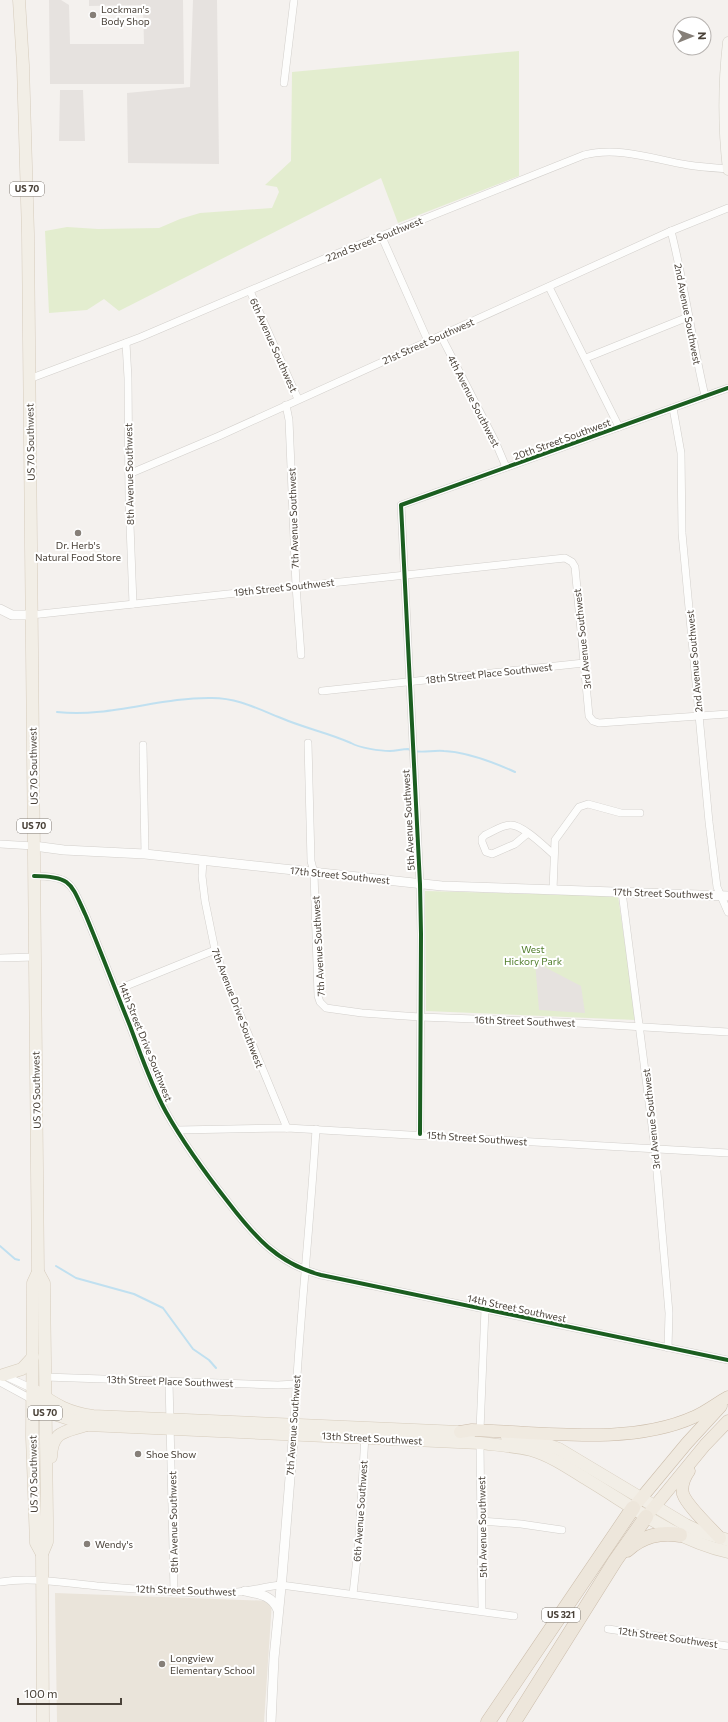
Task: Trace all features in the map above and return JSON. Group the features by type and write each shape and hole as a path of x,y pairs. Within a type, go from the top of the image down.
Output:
{"highway":[{"path":"460,1432 480,1430 592,1435 632,1433 652,1430 695,1417 728,1398"},
{"name":"US 321","path":"488,1722 637,1502 687,1443 728,1398"},
{"name":"US 321","path":"514,1722 614,1561 650,1511 705,1445 728,1421"},
{"path":"705,1445 684,1477 682,1486 684,1495 689,1503 724,1539"},
{"path":"614,1561 632,1546 648,1537 664,1534 680,1535"}],"main road":[{"name":"US 70","path":"19,0 26,158 29,379"},
{"path":"728,42 724,99 728,170"},
{"name":"US 70 Southwest","path":"29,379 38,1272 33,1283 33,1357 39,1399 47,1511 47,1542 42,1554 43,1722"},
{"name":"US 70 Southwest","path":"38,1272 44,1283 45,1377 39,1399 32,1437 36,1543 42,1554"},
{"path":"1,1378 22,1369 33,1357"},
{"name":"13th Street Southwest","path":"39,1399 83,1414 170,1424"},
{"name":"13th Street Southwest","path":"39,1399 63,1418 88,1425 170,1424 365,1433 480,1443 524,1449 542,1454 637,1502"},
{"path":"47,1511 51,1501 52,1444 61,1434 68,1430 88,1425"},
{"name":"13th Street Southwest","path":"365,1433 460,1432 470,1435 517,1438 545,1444 572,1456 650,1511 680,1535 696,1543 728,1552"},
{"name":"13th Street Southwest","path":"650,1511 701,1532 724,1539"}],"street":[{"path":"284,83 294,0"},
{"name":"22nd Street Southwest","path":"29,379 126,343 381,235 555,165 593,152 618,152 688,165 728,170"},
{"name":"21st Street Southwest","path":"129,474 441,336 671,231 728,208"},
{"name":"2nd Avenue Southwest","path":"671,231 679,264 695,354 705,396"},
{"path":"381,235 428,341"},
{"path":"549,287 586,358 619,427"},
{"name":"6th Avenue Southwest","path":"250,291 298,399"},
{"path":"586,358 688,317"},
{"name":"4th Avenue Southwest","path":"441,336 495,441 506,467"},
{"name":"8th Avenue Southwest","path":"126,343 133,604"},
{"name":"20th Street Southwest","path":"401,505 728,388"},
{"name":"7th Avenue Southwest","path":"286,405 289,420 296,586 301,656"},
{"name":"2nd Avenue Southwest","path":"673,408 681,453 682,533 712,853 728,912"},
{"name":"5th Avenue Southwest","path":"401,505 420,884 420,1134"},
{"name":"19th Street Southwest","path":"0,609 12,615 31,615 296,586 565,558 568,559"},
{"name":"3rd Avenue Southwest","path":"568,559 575,567 589,716 592,721 599,723 698,716"},
{"name":"18th Street Place Southwest","path":"322,691 584,663"},
{"path":"698,716 728,714"},
{"name":"7th Avenue Southwest","path":"308,742 311,861 314,873 318,996 323,1005"},
{"path":"144,745 145,854"},
{"path":"553,890 555,840 579,807 583,805 593,805 620,813 640,814"},
{"path":"528,833 515,844 492,854 486,852 482,842 482,838 485,835 509,825 519,826 528,833 554,854"},
{"name":"17th Street Southwest","path":"0,844 64,850 145,854 420,884 724,896"},
{"name":"7th Avenue Drive Southwest","path":"203,860 202,876 205,901 214,950 287,1128"},
{"name":"14th Street Drive Southwest","path":"34,876 57,877 66,880 74,889 152,1082 166,1112 200,1165 251,1230 282,1259 304,1270"},
{"name":"3rd Avenue Southwest","path":"622,892 655,1149 669,1313 668,1348"},
{"path":"116,990 214,950"},
{"path":"0,958 35,957"},
{"name":"16th Street Southwest","path":"323,1005 333,1010 362,1014 560,1022 640,1028 728,1032"},
{"name":"15th Street Southwest","path":"178,1130 287,1128 316,1129 420,1134 728,1154"},
{"name":"7th Avenue Southwest","path":"271,1722 278,1610 316,1129"},
{"name":"14th Street Southwest","path":"304,1270 728,1360"},
{"path":"480,1430 484,1309"},
{"name":"13th Street Place Southwest","path":"45,1377 296,1384"},
{"name":"13th Street Southwest","path":"1,1378 39,1399"},
{"name":"13th Street Southwest","path":"1,1378 39,1399"},
{"name":"8th Avenue Southwest","path":"169,1381 174,1591"},
{"name":"6th Avenue Southwest","path":"353,1594 359,1540 365,1433"},
{"name":"5th Avenue Southwest","path":"480,1443 482,1611"},
{"path":"481,1520 562,1530"},
{"name":"12th Street Southwest","path":"0,1582 28,1579 174,1591 227,1593 281,1584 514,1616"},
{"path":"245,1591 266,1595 274,1602 278,1610"},
{"name":"12th Street Southwest","path":"608,1629 728,1646"}],"shaded area":[{"path":"49,0 61,0 69,5 70,44 144,44 143,5 89,6 89,0 183,0 184,84 50,84"},
{"path":"193,0 217,0 219,164 128,163 127,93 190,87"},
{"path":"60,90 83,90 85,141 59,141"},
{"path":"535,962 581,986 585,1013 539,1010"},
{"name":"Longview Elementary School","path":"55,1593 272,1601 264,1722 57,1722"}],"green space":[{"path":"519,51 519,176 398,223 381,178 119,311 104,299 87,310 49,313 45,231 67,227 98,229 159,228 180,219 200,213 272,208 279,192 277,187 265,185 291,161 292,72"},
{"name":"West Hickory Park","path":"425,891 618,896 636,1020 426,1011"}],"waterway":[{"path":"57,712 96,712 173,701 221,698 248,705 290,722 343,739 365,748 386,751 408,749 417,752 440,751 462,753 480,758 515,772"},
{"path":"0,1246 15,1259 19,1260"},
{"path":"56,1266 76,1278 134,1294 163,1308 193,1349 209,1360 216,1368"}],"cycle path":[{"path":"420,1134 420,884 401,505 728,388"},
{"path":"34,876 47,876 63,880 73,889 92,930 151,1081 166,1112 180,1136 212,1181 247,1226 268,1247 280,1256 292,1264 321,1275 728,1360"}],"place":[{"name":"Lockman's Body Shop","path":"93,15"},
{"name":"Dr. Herb's Natural Food Store","path":"78,533"},
{"name":"Shoe Show","path":"138,1454"},
{"name":"Wendy's","path":"87,1544"},
{"name":"Longview Elementary School","path":"162,1664"}]}
